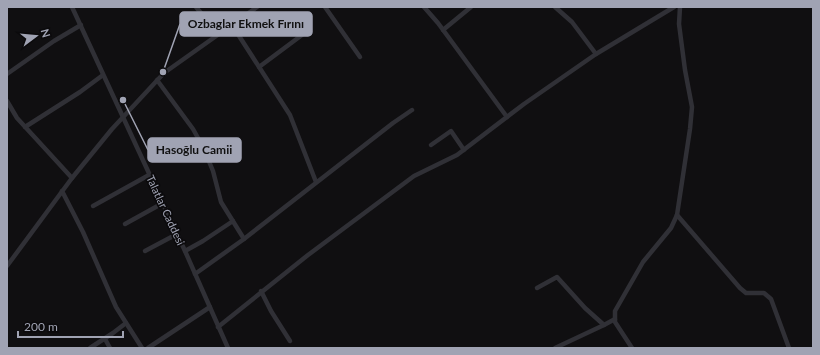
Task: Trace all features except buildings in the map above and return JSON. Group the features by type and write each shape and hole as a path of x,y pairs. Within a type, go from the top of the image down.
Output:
{"street":[{"name":"Talatlar Caddesi","path":"72,7 196,274 228,348"},
{"path":"196,7 218,34"},
{"path":"7,266 72,178 112,129 157,80 164,73 257,7"},
{"path":"325,7 360,57"},
{"path":"424,7 443,30 507,118"},
{"path":"443,30 471,7"},
{"path":"555,7 572,22 596,54"},
{"path":"218,327 261,291 414,176 457,156 596,54 674,7"},
{"path":"632,348 615,322 615,312 643,262 671,228 677,214 692,107 679,24 680,7"},
{"path":"7,74 54,41 81,25"},
{"path":"232,25 290,115 316,182"},
{"path":"259,67 310,29"},
{"path":"24,127 80,92 103,75"},
{"path":"157,80 193,129 203,147 213,171 221,202 244,239"},
{"path":"7,101 24,127 72,178"},
{"path":"196,274 412,110"},
{"path":"432,145 451,131 464,150"},
{"path":"93,206 149,175"},
{"path":"62,191 83,232 116,306 142,348"},
{"path":"125,224 163,203"},
{"path":"677,214 740,288 746,293 764,292 771,299 789,348"},
{"path":"185,251 203,241 232,220"},
{"path":"146,251 177,234"},
{"path":"537,288 557,277 585,308 604,325"},
{"path":"261,291 271,311 290,341"},
{"path":"148,348 210,307"},
{"path":"554,348 615,319"},
{"path":"90,348 126,323"},
{"path":"105,339 110,348"}],"place":[{"name":"Ozbaglar Ekmek Fırını","path":"163,72"},
{"name":"Hasoğlu Camii","path":"123,100"}]}
